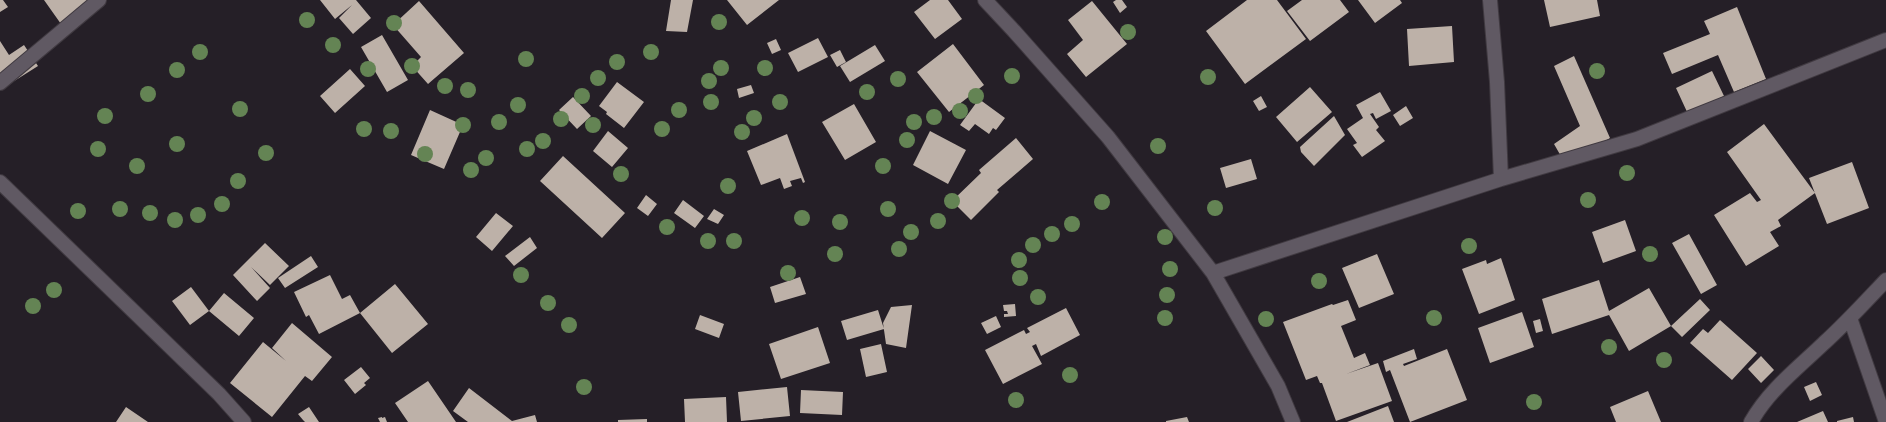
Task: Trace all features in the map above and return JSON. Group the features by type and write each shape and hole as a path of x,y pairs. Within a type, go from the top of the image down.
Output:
{"street":[{"path":"0,83 99,0"},
{"path":"984,0 1108,137 1213,273 1278,386 1293,422"},
{"path":"1490,0 1497,82 1501,179"},
{"path":"1213,273 1501,179 1636,139 1886,40"},
{"path":"0,182 219,394 244,422"},
{"path":"1751,422 1764,400 1850,318 1886,280"},
{"path":"1850,318 1886,422"}],"building":[{"path":"0,0 3,0 8,7 0,12"},
{"path":"44,0 95,0 61,24"},
{"path":"320,0 356,0 371,18 353,34 339,18 352,5 335,19"},
{"path":"671,0 693,0 687,32 666,31"},
{"path":"727,0 779,0 747,25"},
{"path":"930,0 948,0 962,19 935,39 914,12"},
{"path":"1122,0 1127,7 1120,13 1113,2"},
{"path":"1247,0 1277,0 1306,39 1245,84 1206,31"},
{"path":"1302,0 1340,0 1349,12 1310,41 1287,11"},
{"path":"1358,0 1400,0 1402,3 1375,23"},
{"path":"1544,0 1597,0 1600,16 1550,27"},
{"path":"419,1 464,53 428,84 412,66 421,57 393,25"},
{"path":"1092,1 1127,44 1086,77 1067,54 1083,40 1068,20"},
{"path":"1737,7 1766,79 1734,92 1718,55 1672,74 1663,53 1710,34 1704,21"},
{"path":"1452,26 1454,62 1409,66 1407,29"},
{"path":"382,35 408,80 387,92 361,47"},
{"path":"818,38 828,57 798,72 788,53"},
{"path":"776,39 781,50 772,54 767,43"},
{"path":"0,41 9,55 24,45 38,66 0,90"},
{"path":"953,44 984,85 949,112 917,72"},
{"path":"875,45 885,61 850,82 840,66"},
{"path":"840,50 846,62 837,67 830,55"},
{"path":"1574,56 1610,138 1566,165 1554,144 1580,126 1554,66"},
{"path":"350,69 365,86 335,113 320,96"},
{"path":"1712,71 1724,96 1688,114 1676,88"},
{"path":"617,82 644,102 624,128 599,106"},
{"path":"751,85 754,93 739,98 737,89"},
{"path":"1310,87 1332,112 1297,142 1276,117"},
{"path":"1380,92 1391,111 1376,119 1373,113 1370,114 1379,127 1376,130 1385,141 1362,157 1353,145 1357,143 1347,129 1363,118 1356,105"},
{"path":"1261,96 1267,107 1259,111 1253,101"},
{"path":"573,97 591,116 577,129 559,110"},
{"path":"979,99 1005,118 996,130 993,128 989,134 975,124 969,131 960,125"},
{"path":"854,104 876,142 845,160 822,122"},
{"path":"1406,106 1413,118 1400,126 1393,115"},
{"path":"430,110 463,125 444,169 411,155"},
{"path":"1334,116 1345,135 1314,166 1301,152 1300,147"},
{"path":"1764,124 1815,193 1778,220 1781,226 1770,232 1779,246 1746,266 1714,215 1750,193 1757,202 1761,200 1727,152"},
{"path":"608,131 628,148 612,167 593,151"},
{"path":"930,131 966,150 948,184 913,165"},
{"path":"787,134 805,182 803,183 801,178 790,181 792,186 784,189 780,178 761,185 747,151"},
{"path":"1016,138 1033,159 997,190 999,192 971,220 952,201 981,173 979,170"},
{"path":"563,156 625,213 602,238 540,181"},
{"path":"1251,159 1257,179 1226,188 1220,168"},
{"path":"1852,162 1869,208 1827,224 1809,178"},
{"path":"646,195 657,204 648,216 637,208"},
{"path":"683,200 704,216 695,228 674,213"},
{"path":"714,209 724,215 718,224 707,219"},
{"path":"496,213 513,226 492,251 476,237"},
{"path":"1625,220 1636,251 1603,263 1592,232"},
{"path":"1689,234 1717,285 1701,294 1672,243"},
{"path":"530,237 537,248 514,266 505,256"},
{"path":"265,243 289,266 270,285 251,267 270,288 257,301 233,275"},
{"path":"1377,254 1394,294 1359,308 1342,268"},
{"path":"311,256 318,267 285,288 278,278"},
{"path":"1501,258 1515,300 1479,314 1462,269 1486,260 1487,264"},
{"path":"330,275 342,299 350,295 360,313 319,334 309,315 306,317 294,292"},
{"path":"800,277 806,294 775,303 770,287"},
{"path":"1599,280 1609,311 1649,288 1671,326 1629,351 1609,315 1552,334 1542,299"},
{"path":"395,284 428,324 392,353 360,313"},
{"path":"191,287 209,311 190,325 172,301"},
{"path":"224,293 254,318 239,336 209,311"},
{"path":"1700,299 1710,310 1682,337 1671,326"},
{"path":"1348,300 1356,320 1341,326 1354,358 1365,353 1370,365 1346,374 1378,363 1392,401 1336,421 1322,383 1320,383 1317,376 1306,380 1283,322"},
{"path":"1015,304 1016,316 1004,317 1004,314 1008,314 1007,311 1004,311 1003,305"},
{"path":"912,305 906,348 886,344 883,323 891,307"},
{"path":"1066,308 1080,335 1041,356 1036,344 1032,346 1042,364 1003,384 985,350 1024,330 1026,334 1030,332 1027,328"},
{"path":"878,310 884,329 847,340 841,321"},
{"path":"1522,312 1534,347 1490,363 1478,328"},
{"path":"700,315 724,324 719,338 695,329"},
{"path":"996,316 1001,327 987,334 981,323"},
{"path":"1540,319 1543,331 1536,333 1533,321"},
{"path":"1720,320 1757,353 1732,380 1690,343 1703,329 1708,333"},
{"path":"292,323 332,357 312,381 305,376 272,417 230,383 263,342 286,361 272,348"},
{"path":"818,327 830,363 781,379 769,344"},
{"path":"881,344 887,372 866,377 860,349"},
{"path":"1414,349 1417,359 1403,364 1404,366 1447,349 1467,400 1410,422 1390,370 1386,372 1383,361"},
{"path":"1761,356 1774,370 1761,383 1748,369"},
{"path":"361,367 370,378 364,383 366,385 355,394 344,380"},
{"path":"428,381 456,422 408,422 395,403"},
{"path":"1816,382 1822,395 1810,401 1804,387"},
{"path":"787,387 790,416 741,421 738,392"},
{"path":"469,388 512,421 535,415 537,422 468,422 453,411"},
{"path":"801,390 843,392 842,415 800,413"},
{"path":"1648,391 1661,422 1616,422 1610,407"},
{"path":"726,397 727,422 685,422 684,399"},
{"path":"1388,406 1394,422 1347,422"},
{"path":"126,407 148,422 116,422"},
{"path":"309,407 319,422 305,422 298,414"},
{"path":"1823,411 1828,422 1797,422"},
{"path":"385,417 387,422 380,422 378,418"},
{"path":"1187,417 1189,422 1166,422 1166,421"},
{"path":"1853,417 1854,422 1837,422 1837,421"},
{"path":"647,419 647,422 618,422 618,420"}]}
